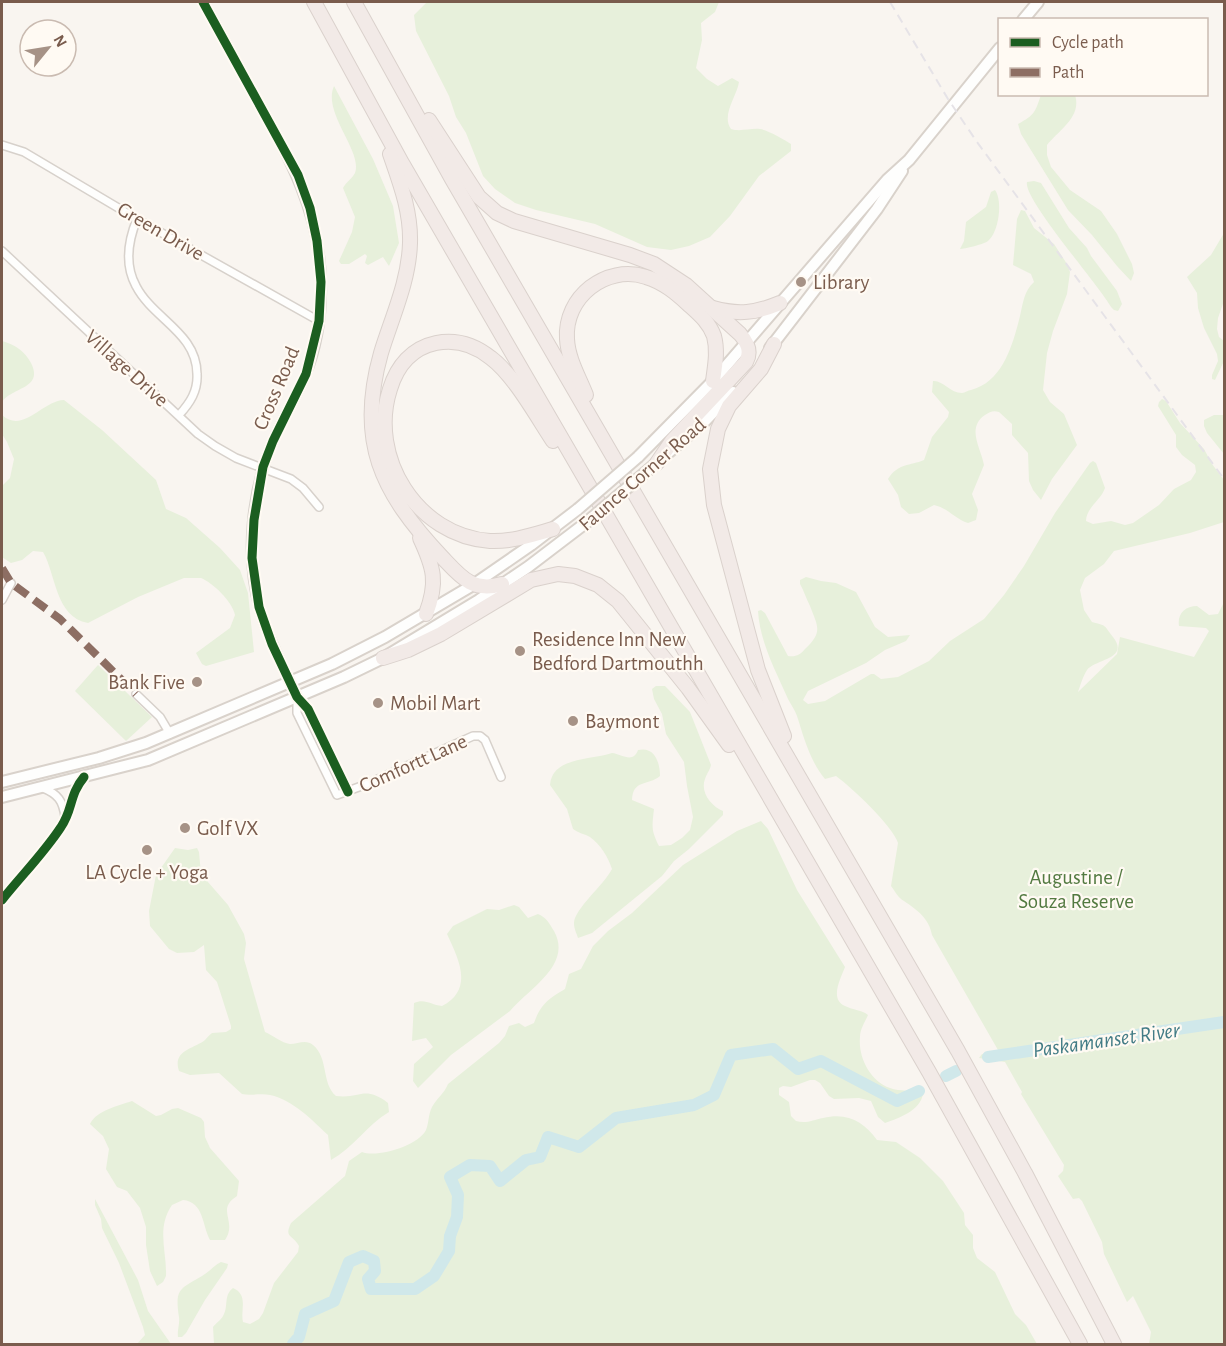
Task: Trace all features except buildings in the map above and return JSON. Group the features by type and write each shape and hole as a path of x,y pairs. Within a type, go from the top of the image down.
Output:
{"highway":[{"path":"314,2 377,118 588,486 965,1136 1080,1344"},
{"path":"354,2 466,204 1001,1128 1114,1344"},
{"path":"382,54 420,106 474,189 491,208 514,221 654,264 681,282 712,308 747,343 749,354 746,362 672,441 652,468"},
{"path":"377,118 405,200 410,241 406,272 376,375 373,397 373,436 377,460 384,479 413,523 464,579 473,585 489,587 502,584"},
{"path":"609,450 571,360 566,336 568,320 574,306 594,284 615,275 640,275 664,284 677,294 701,315 712,332 716,354 713,381"},
{"path":"712,308 733,313 747,313 760,311 780,303"},
{"path":"552,529 510,540 474,538 446,528 415,502 394,471 384,435 388,392 394,376 404,362 421,348 444,342 468,345 484,353 507,375 560,453 588,486"},
{"path":"774,344 761,369 725,414 714,444 710,478 714,505 758,670 802,783"},
{"path":"413,523 429,559 434,582 433,596 426,614"},
{"path":"383,658 408,650 441,634 531,580 558,574 582,578 598,585 618,601 678,675 766,791"}],"main road":[{"path":"1025,18 1038,2"},
{"name":"Faunce Corner Road","path":"2,797 148,760 297,698 383,658 502,584 587,522 652,468 723,403 774,344 894,186 909,160 998,49"},
{"name":"Faunce Corner Road","path":"2,782 99,758 170,734 363,649 473,585 552,529 638,457 713,381 886,180 909,160"},
{"path":"840,234 852,241"}],"street":[{"name":"Cross Road","path":"203,2 298,175 310,208 318,241 321,282 319,321 306,374 273,441 263,467 254,520 252,551 262,617 297,698"},
{"name":"Green Drive","path":"2,145 24,152 137,219 319,321"},
{"path":"137,219 128,251 132,277 139,292 148,303 186,341 197,365 195,391 188,404 178,415"},
{"name":"Village Drive","path":"2,251 198,434 242,460 284,475 297,483 319,507"},
{"path":"2,600 11,583"},
{"path":"136,694 164,722 170,734"},
{"path":"297,698 308,709 348,792"},
{"name":"Comfortt Lane","path":"297,698 297,713 337,795 477,736 483,738 487,743 501,777"},
{"path":"2,900 62,827 75,788 84,777"},
{"path":"40,787 59,797 66,819"}],"green space":[{"path":"427,2 719,2 715,12 701,23 702,40 696,68 718,86 732,78 739,82 729,112 728,124 731,129 767,131 791,144 791,151 759,176 730,216 710,237 689,246 671,250 647,247 595,224 515,203 495,189 483,176 449,96 416,31 414,15"},
{"path":"334,86 373,159 393,206 399,243 389,266 383,257 368,265 365,263 367,256 365,254 349,264 341,264 339,261 352,232 355,217 343,188 355,173 356,164 333,108"},
{"path":"1041,96 1075,96 1075,110 1072,117 1047,145 1047,155 1051,167 1070,190 1101,211 1117,234 1132,264 1134,273 1131,281 1068,210 1021,134 1018,124 1034,113"},
{"path":"1027,182 1041,183 1069,228 1087,248 1117,291 1122,304 1118,311 1111,307 1037,206"},
{"path":"995,190 999,209 992,237 983,244 960,249 964,241 966,222 986,207 991,192"},
{"path":"1021,210 1025,211 1034,228 1054,244 1070,272 1067,294 1047,353 1043,390 1050,402 1064,414 1077,445 1052,479 1041,500 1029,481 1028,453 1012,435 1012,424 999,412 990,412 979,420 976,426 976,439 984,465 972,494 978,510 976,520 968,523 934,505 919,513 909,514 901,507 898,495 888,479 896,470 924,460 932,437 948,417 949,412 932,392 933,381 962,393 982,386 999,370 1010,350 1024,298 1034,282 1031,274 1013,265 1017,219"},
{"path":"1224,233 1224,301 1217,329 1219,337 1224,341 1224,361 1215,380 1212,379 1212,375 1218,361 1217,354 1204,328 1198,308 1197,293 1187,277 1211,255"},
{"path":"2,341 22,351 31,363 34,372 30,383 2,402"},
{"name":"Augustine / Souza Reserve","path":"1162,399 1204,449 1224,480 1224,522 1190,533 1114,551 1104,564 1085,578 1080,590 1084,610 1092,622 1106,628 1117,644 1117,650 1110,658 1087,670 1078,692 1117,654 1120,637 1194,657 1209,631 1206,628 1179,626 1181,614 1189,607 1197,606 1209,615 1218,614 1224,602 1224,1344 1149,1344 1151,1332 1133,1296 1127,1302 1082,1201 1079,1198 1073,1199 1058,1176 1063,1171 1064,1165 1021,1094 1005,1062 979,1058 982,1054 995,1053 998,1050 925,919 900,898 891,886 898,843 895,836 871,807 851,789 836,776 825,779 815,765 796,714 769,656 759,623 758,611 765,613 788,656 800,654 817,633 815,619 800,584 800,580 806,577 836,583 856,592 875,627 888,637 910,635 906,641 885,650 866,663 808,691 803,700 808,704 825,701 871,674 881,679 898,677 929,661 950,641 984,619 1004,595 1055,513 1090,463 1093,461 1096,463 1105,488 1087,516 1086,521 1093,524 1111,521 1125,525 1133,523 1159,505 1174,489 1191,480 1196,472 1195,465 1176,447 1176,435 1158,406"},
{"path":"64,400 102,430 156,480 166,509 186,518 220,548 240,570 248,593 254,652 206,666 202,664 196,653 230,628 235,615 221,593 201,578 184,578 138,597 88,623 77,619 63,604 43,552 33,551 22,560 11,563 2,557 2,486 10,478 14,459 2,434 2,415 17,421 33,415 48,405"},
{"path":"1214,415 1224,415 1224,454 1204,426 1204,420"},
{"path":"98,665 152,717 126,741 75,691"},
{"path":"656,686 665,686 690,712 711,765 704,784 705,794 714,806 723,811 723,815 674,861 662,876 592,933 578,938 574,926 575,918 612,869 598,844 590,837 573,829 567,809 550,785 552,776 558,769 574,761 612,753 633,757 638,750 649,751 658,761 660,776 638,786 633,793 632,800 654,809 653,828 659,846 671,845 690,830 693,817 684,762 666,734 662,714 654,699 652,689"},
{"path":"761,821 768,829 797,890 845,967 837,993 840,1003 868,1015 862,1028 860,1045 863,1060 871,1074 890,1088 923,1094 918,1105 913,1109 885,1123 878,1117 871,1101 859,1098 834,1099 815,1080 791,1087 783,1086 779,1088 779,1095 789,1102 791,1116 796,1121 806,1122 832,1116 848,1118 867,1128 877,1140 896,1142 920,1158 943,1181 964,1213 965,1225 973,1235 973,1248 977,1258 995,1272 1015,1314 1026,1325 1037,1344 214,1344 213,1327 223,1316 228,1294 233,1288 241,1295 243,1322 250,1324 259,1319 274,1283 298,1252 299,1246 288,1231 291,1223 345,1176 349,1161 362,1152 387,1152 406,1146 422,1136 426,1130 432,1107 448,1084 499,1043 509,1026 519,1023 525,1027 534,1023 542,1007 565,989 569,974 581,969 593,946 608,931 632,913 683,865 737,831"},
{"path":"175,848 188,850 197,848 201,874 228,905 244,934 246,943 244,959 265,1032 287,1043 305,1042 313,1045 321,1057 331,1091 336,1096 368,1094 388,1103 389,1112 331,1160 328,1135 302,1111 287,1101 270,1095 242,1094 219,1073 190,1075 179,1071 178,1064 181,1054 205,1040 212,1033 226,1032 231,1029 231,1026 217,982 206,970 204,945 194,952 177,953 169,949 150,926 149,911 156,875"},
{"path":"514,905 519,907 528,918 538,914 551,926 558,943 558,955 553,965 510,1011 451,1055 418,1088 413,1081 414,1064 433,1047 426,1038 412,1041 414,1003 425,1001 442,1006 452,999 461,983 459,964 447,934 453,926 487,909 499,910"},
{"path":"132,1101 156,1116 178,1108 201,1118 210,1148 239,1181 237,1196 228,1206 229,1227 225,1240 210,1240 195,1205 183,1200 172,1205 164,1222 163,1231 166,1276 157,1286 150,1271 146,1227 140,1208 127,1191 117,1187 106,1169 109,1149 103,1136 90,1124 103,1112"},
{"path":"95,1199 138,1280 148,1311 171,1344 137,1344 145,1335 143,1327 119,1263 102,1228"},
{"path":"221,1262 228,1264 227,1268 186,1333 178,1337 178,1299 181,1290"}],"waterway":[{"name":"Paskamanset River","path":"988,1057 1224,1022"},
{"name":"Paskamanset River","path":"293,1344 299,1337 305,1314 334,1301 349,1262 363,1256 374,1261 375,1271 368,1279 371,1289 415,1289 434,1276 449,1251 450,1236 457,1217 458,1195 450,1177 470,1165 490,1166 500,1181 526,1160 540,1157 548,1137 579,1147 616,1118 694,1105 714,1095 731,1055 773,1049 798,1069 821,1061 897,1101 919,1091"},
{"name":"Paskamanset River","path":"946,1076 956,1071"}],"railway":[{"path":"890,2 948,99 977,142 1224,479"}],"marked path":[{"path":"2,568 11,583 60,619 136,694"}],"cycle path":[{"path":"203,2 298,175 310,208 317,241 321,282 319,321 306,374 273,441 263,467 254,520 252,558 259,607 272,644 297,697 308,709 348,792"},
{"path":"2,900 61,827 68,815 76,790 84,777"}],"place":[{"name":"Library","path":"801,282"},
{"name":"Residence Inn New Bedford Dartmouthh","path":"520,651"},
{"name":"Bank Five","path":"197,682"},
{"name":"Mobil Mart","path":"378,703"},
{"name":"Baymont","path":"573,721"},
{"name":"Golf VX","path":"185,828"},
{"name":"LA Cycle + Yoga","path":"147,850"}]}
